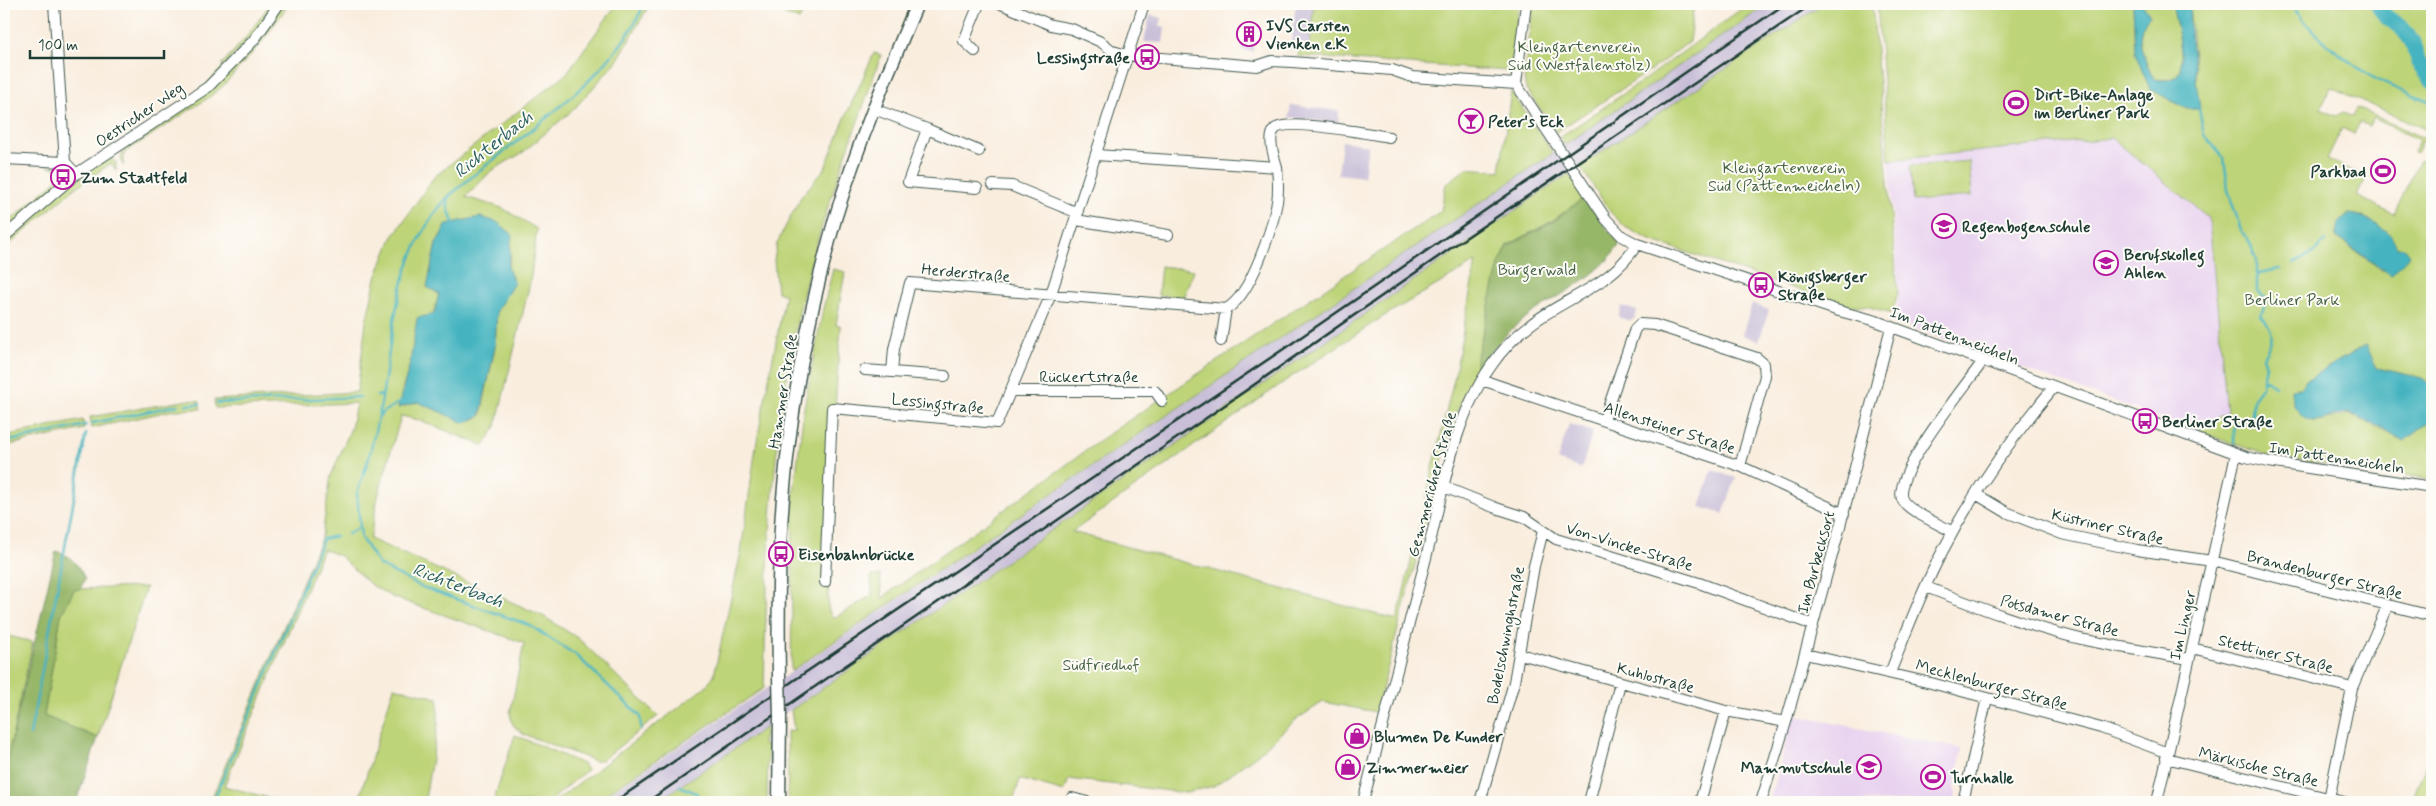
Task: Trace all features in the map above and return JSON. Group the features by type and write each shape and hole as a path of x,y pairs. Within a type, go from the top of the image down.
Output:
{"main road":[{"name":"Hammer Straße","path":"780,802 779,621 784,486 803,351 836,217 874,108 916,4"}],"street":[{"path":"54,4 65,162 76,174"},
{"name":"Oestricher Weg","path":"4,237 76,174 208,87 254,40 279,4"},
{"path":"975,51 964,41 979,4"},
{"path":"1001,4 1051,25 1072,29 1101,42 1113,51 1126,55 1257,66 1272,61 1350,66 1392,70 1412,77 1516,84 1526,4"},
{"name":"Lessingstraße","path":"825,582 832,408 997,424 1052,294 1126,55 1144,4"},
{"name":"Im Pattenmeicheln","path":"1516,84 1606,220 1622,236 1637,244 1891,327 2236,454 2269,462 2432,487"},
{"path":"874,108 927,128 979,151"},
{"path":"1052,294 1226,309 1236,303 1245,287 1271,225 1277,200 1277,166 1272,148 1272,136 1275,130 1281,125 1300,125 1390,137"},
{"path":"927,128 908,182 976,188"},
{"path":"1096,155 1277,166"},
{"path":"4,159 65,162"},
{"path":"993,184 1012,186 1077,216 1168,235"},
{"name":"Gemmericher Straße","path":"1363,802 1464,416 1482,380 1502,352 1531,324 1612,275 1628,260 1637,244"},
{"name":"Herderstraße","path":"892,372 894,349 910,283 1052,294"},
{"path":"1221,341 1226,309"},
{"path":"1604,420 1635,329 1640,324 1656,325 1735,351 1761,361 1766,372 1740,466"},
{"name":"Im Burbecksort","path":"1761,802 1786,722 1844,514 1891,327"},
{"path":"1953,532 1909,507 1902,500 1900,490 1918,453 1983,361"},
{"path":"865,370 946,376"},
{"name":"Allensteiner Straße","path":"1482,380 1740,466 1844,514"},
{"path":"1890,673 1926,587 1953,532 2000,456 2054,387"},
{"name":"Rückertstraße","path":"1012,391 1155,391 1162,401"},
{"name":"Im Linger","path":"2157,802 2236,454"},
{"name":"Von-Vincke-Straße","path":"1444,487 1524,517 1556,540 1699,583 1813,625"},
{"name":"Küstriner Straße","path":"1976,494 2006,512 2062,534 2138,550 2212,561"},
{"name":"Bodelschwinghstraße","path":"1480,802 1514,682 1534,566 1543,531"},
{"name":"Brandenburger Straße","path":"2212,561 2432,616"},
{"name":"Potsdamer Straße","path":"1926,587 1980,608 2053,632 2189,659"},
{"path":"2329,799 2352,688 2388,604"},
{"name":"Stettiner Straße","path":"2192,648 2352,688"},
{"name":"Kuhlostraße","path":"1520,654 1726,711 1786,722"},
{"name":"Mecklenburger Straße","path":"1805,654 1890,673 2118,733 2167,756"},
{"path":"1589,802 1620,683"},
{"path":"1963,802 1987,698"},
{"path":"1700,802 1726,711"},
{"name":"Märkische Straße","path":"2167,756 2344,802"},
{"path":"1071,802 1072,798 1087,802"}],"shaded area":[{"path":"1296,4 1308,4 1308,6 1314,7 1309,51 1290,49"},
{"path":"1768,4 1822,4 1568,174 656,802 596,802 790,673 1565,145"},
{"path":"1150,15 1162,18 1160,26 1165,27 1163,43 1144,42"},
{"path":"1243,30 1256,31 1253,52 1241,50"},
{"path":"1291,105 1339,111 1338,123 1289,117"},
{"name":"Berufskolleg Ahlen","path":"2112,138 2209,218 2227,412 2196,431 1915,329 1897,320 1899,292 1889,160"},
{"path":"1342,141 1368,145 1364,177 1338,174"},
{"path":"1752,304 1769,310 1759,341 1742,335"},
{"path":"1622,306 1637,311 1635,318 1630,321 1618,317"},
{"path":"1569,424 1593,432 1581,469 1557,460"},
{"path":"1712,470 1736,478 1723,514 1700,507"},
{"name":"Mammutschule","path":"1793,715 1962,749 1955,785 1956,801 1768,802 1775,784"}],"green space":[{"path":"270,4 276,4 252,38 227,65 221,65 244,40"},
{"path":"282,4 289,4 261,43 223,86 208,98 125,152 123,166 121,157 125,146 183,109"},
{"path":"617,4 650,4 617,61 574,109 522,153 491,171 466,197 502,208 537,229 530,283 496,426 484,446 419,420 401,416 378,496 370,539 543,616 579,639 658,716 602,760 595,761 523,734 513,725 510,714 524,643 392,597 370,584 340,556 323,549 224,786 285,802 210,802 322,536 331,476 351,428 356,403 215,408 214,400 357,392 366,322 376,278 392,238 434,177 566,74","holes":["480,217 511,254 508,269 514,283 497,310 495,347 481,416 465,423 418,402 399,408 406,378 430,322 439,293 427,287 436,243 447,224"]},
{"path":"760,4 807,4 799,20"},
{"path":"1314,4 1519,4 1511,67 1507,71 1298,56 1299,50 1309,51"},
{"name":"Kleingartenverein Süd (Westfalenstolz)","path":"1533,4 1694,4 1689,42 1651,70 1556,132 1526,89 1524,79"},
{"path":"1748,4 1768,4 1565,145 1560,137 1654,73"},
{"name":"Kleingartenverein Süd (Pattenmeicheln)","path":"1823,4 1872,4 1898,293 1892,312 1889,313 1866,306 1844,305 1650,240 1625,227 1611,213 1580,166"},
{"name":"Berliner Park","path":"1877,4 2133,4 2135,53 2150,89 2187,109 2199,109 2189,4 2432,4 2432,132 2331,87 2321,109 2336,116 2343,112 2353,116 2357,108 2432,142 2432,147 2422,141 2416,153 2413,152 2419,140 2373,118 2369,126 2360,122 2354,134 2342,128 2327,159 2366,177 2357,196 2394,214 2420,160 2429,164 2432,157 2432,210 2425,218 2424,248 2432,249 2432,386 2422,378 2377,368 2365,345 2306,380 2302,388 2296,388 2313,422 2350,414 2404,441 2432,420 2432,479 2270,456 2196,431 2227,412 2209,218 2112,138 1889,160","holes":["2347,214 2370,220 2397,247 2403,248 2383,271 2337,238 2335,234"]},
{"path":"2142,4 2172,4 2181,55 2181,65 2178,73 2173,78 2166,80 2154,79 2146,63 2140,38 2144,23 2150,16"},
{"path":"874,53 881,55 834,190 809,271 787,374 774,478 770,531 764,688 594,802 554,802 706,686 714,675 741,552 756,446 785,295 777,292 774,260 777,243 801,197 825,168"},
{"path":"1511,91 1553,153 791,671 793,499 804,408 823,309 833,269 845,272 836,325 841,326 834,431 828,607 831,616 836,617 872,595 871,576 880,575 882,598 1116,429 1441,211 1446,184 1467,168 1500,171"},
{"path":"107,158 116,162 116,171 113,165 110,164 75,188 4,249 4,241 72,182"},
{"path":"1969,161 1972,196 1913,201 1910,166"},
{"path":"60,165 66,169 65,178 4,233 4,226 56,181 59,169 47,166"},
{"name":"Südfriedhof","path":"1568,174 1585,197 1552,221 1508,245 1499,265 1476,361 1477,371 1458,409 1450,432 1376,712 1323,702 1294,721 1258,754 1214,786 1186,793 1069,779 1064,792 1020,779 1013,802 788,802 787,731 794,730 791,710","holes":["1476,262 1454,379 1397,620 1072,532 1288,379 1384,316"]},
{"name":"Bürgerwald","path":"1585,197 1608,230 1621,242 1612,255 1589,276 1510,330 1478,370 1476,361 1499,264 1508,246 1552,222"},
{"path":"1161,266 1194,270 1183,298 1158,295"},
{"path":"189,400 199,401 201,409 174,410 92,428 90,417"},
{"path":"83,420 84,429 4,446 4,436"},
{"path":"56,551 74,561 85,579 80,589 74,590 61,615 44,716 98,738 76,802 4,802 4,773"},
{"path":"146,587 98,738 44,716 61,615 74,589"},
{"path":"4,635 33,642 4,773"},
{"path":"394,687 438,698 438,724 425,799 434,802 358,802"},
{"path":"766,727 763,745 768,746 767,802 657,802"},
{"path":"515,735 583,764 587,770 549,802 493,802"},
{"path":"2432,747 2432,795 2430,802 2412,802"}],"water":[{"path":"2133,4 2142,4 2150,16 2144,23 2140,38 2146,63 2154,79 2166,80 2173,79 2178,74 2181,65 2180,43 2172,4 2189,4 2190,34 2200,109 2187,109 2150,89 2135,53"},
{"path":"2351,214 2385,230 2397,247 2404,247 2410,255 2391,275 2337,238 2336,234 2339,223 2344,217"},
{"path":"480,217 497,222 512,234 508,268 514,283 497,310 495,347 480,416 465,423 418,402 398,408 410,363 417,318 434,314 439,294 427,287 436,244 447,224"},
{"path":"2366,345 2377,368 2422,378 2432,386 2432,420 2404,441 2352,414 2345,413 2317,421 2304,418 2294,404 2291,389 2302,388 2306,380"}],"waterway":[{"name":"Richterbach","path":"454,225 448,208 448,197 584,85 608,60 629,33 644,4"},
{"path":"2291,4 2307,25 2338,53 2360,69 2385,84 2432,102"},
{"path":"2378,4 2385,16 2402,28 2412,41 2418,62 2432,80"},
{"path":"2199,109 2204,135 2224,158 2228,190 2241,230 2248,239 2257,260 2257,292 2268,300 2261,316 2269,327 2272,336 2263,357 2266,365 2262,386 2253,398 2252,415 2234,427 2234,443"},
{"path":"379,415 398,301 405,274 415,248 429,222 447,198"},
{"path":"2294,263 2318,250 2325,241"},
{"path":"2258,273 2280,269"},
{"path":"2263,378 2275,386"},
{"name":"Richterbach","path":"377,396 382,395"},
{"path":"217,403 360,397"},
{"name":"Richterbach","path":"402,401 383,412 378,418 369,458 357,493 361,538 379,565 422,587 529,625 576,655 640,716 641,729"},
{"path":"186,405 200,404"},
{"path":"92,423 178,405"},
{"path":"4,442 86,425"},
{"path":"30,735 86,434"},
{"path":"348,534 360,527"},
{"path":"213,802 323,539 336,536"},
{"name":"Richterbach","path":"680,786 696,793 702,802"}],"railway":[{"path":"614,802 1288,346 1785,4"},
{"path":"647,802 1461,241 1812,4"}],"place":[{"name":"IVS Carsten Vienken e.K","path":"1249,34"},
{"name":"Lessingstraße","path":"1147,57"},
{"name":"Dirt-Bike-Anlage im Berliner Park","path":"2016,103"},
{"name":"Peter's Eck","path":"1471,121"},
{"name":"Parkbad","path":"2383,171"},
{"name":"Zum Stadtfeld","path":"63,177"},
{"name":"Regenbogenschule","path":"1944,226"},
{"name":"Berufskolleg Ahlen","path":"2106,263"},
{"name":"Königsberger Straße","path":"1761,285"},
{"name":"Berliner Straße","path":"2145,421"},
{"name":"Eisenbahnbrücke","path":"781,554"},
{"name":"Blumen De Kunder","path":"1357,736"},
{"name":"Zimmermeier","path":"1348,767"},
{"name":"Mammutschule","path":"1869,767"},
{"name":"Turnhalle","path":"1933,777"}]}
